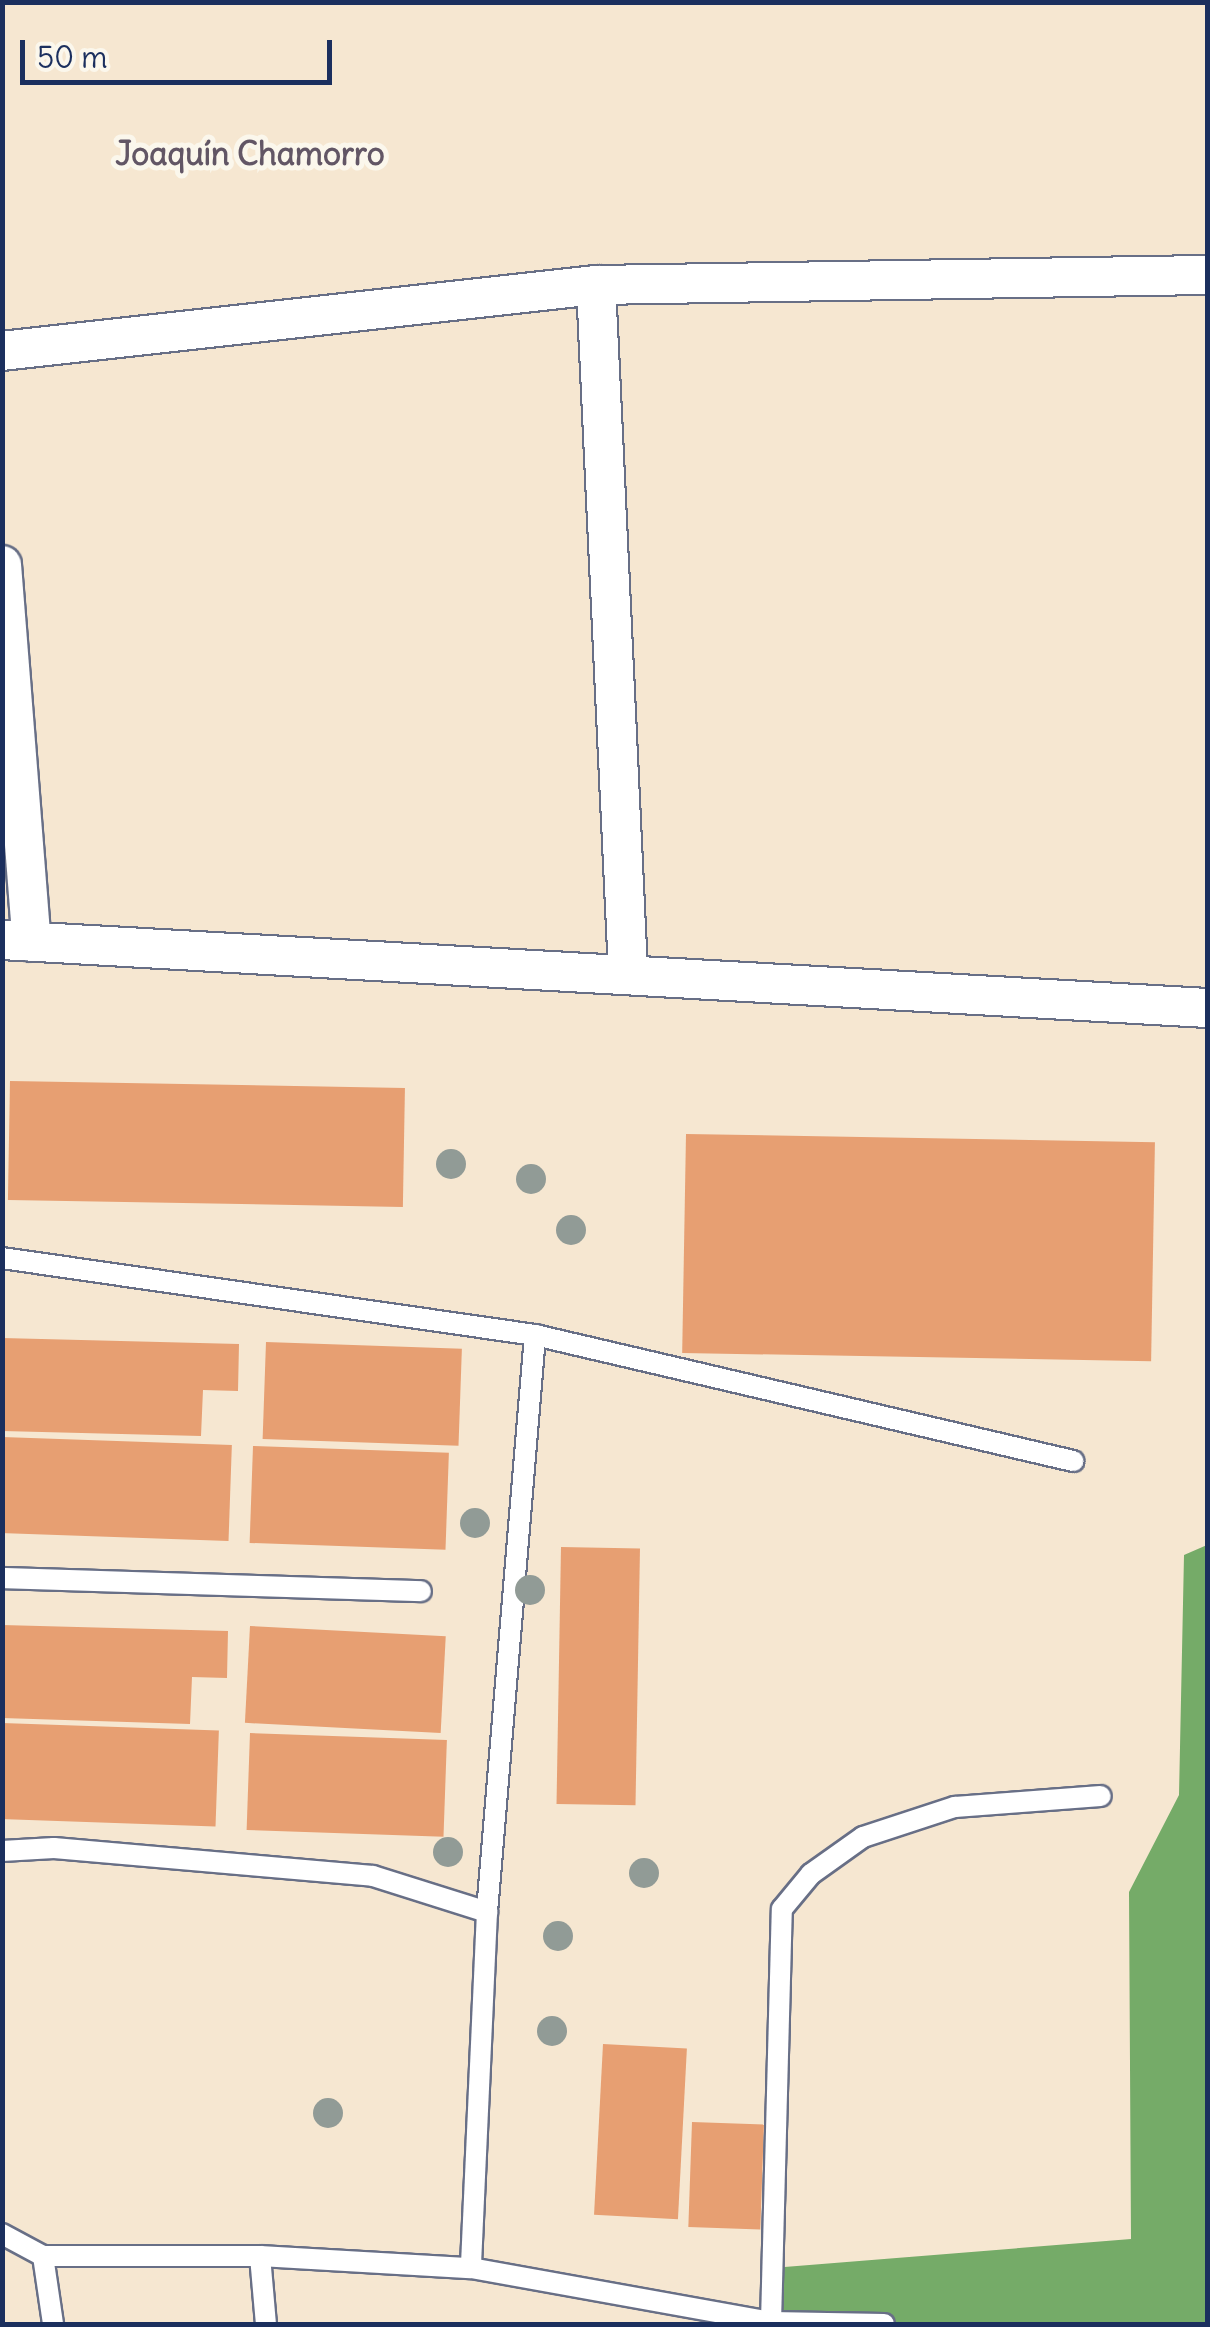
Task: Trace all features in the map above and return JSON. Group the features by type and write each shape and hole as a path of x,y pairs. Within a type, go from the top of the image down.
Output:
{"street":[{"path":"2,351 596,285 1208,274"},
{"path":"596,285 628,971"},
{"path":"2,565 17,941 628,971 1208,1008"}],"lane":[{"path":"2,1258 535,1336 1073,1461"},
{"path":"471,2268 486,1912 535,1336"},
{"path":"2,1578 420,1591"},
{"path":"771,2322 782,1909 811,1874 863,1837 955,1807 1101,1796"},
{"path":"2,1851 54,1848 373,1876 486,1912"},
{"path":"2,2234 43,2256 260,2256 471,2268 771,2322 884,2324"},
{"path":"43,2256 53,2324"},
{"path":"260,2256 266,2324"}],"green space":[{"path":"1207,1545 1207,2324 771,2322 772,2268 1131,2239 1129,1892 1179,1795 1184,1555"}],"building":[{"path":"10,1081 405,1088 403,1207 8,1200"},
{"path":"686,1134 1155,1142 1151,1361 682,1353"},
{"path":"2,1338 239,1344 238,1391 203,1390 201,1436 2,1431"},
{"path":"266,1342 462,1349 458,1446 263,1439"},
{"path":"2,1437 232,1445 229,1541 2,1533"},
{"path":"253,1446 449,1453 445,1550 250,1543"},
{"path":"561,1547 640,1548 636,1805 557,1804"},
{"path":"2,1625 228,1631 227,1678 192,1677 190,1724 2,1718"},
{"path":"250,1626 446,1636 441,1733 245,1723"},
{"path":"2,1723 219,1731 216,1827 2,1819"},
{"path":"250,1733 447,1740 443,1837 247,1830"},
{"path":"603,2044 687,2048 678,2219 594,2215"},
{"path":"692,2122 764,2125 760,2229 688,2227"}],"district":[{"name":"Joaquín Chamorro","path":"250,154"}]}
